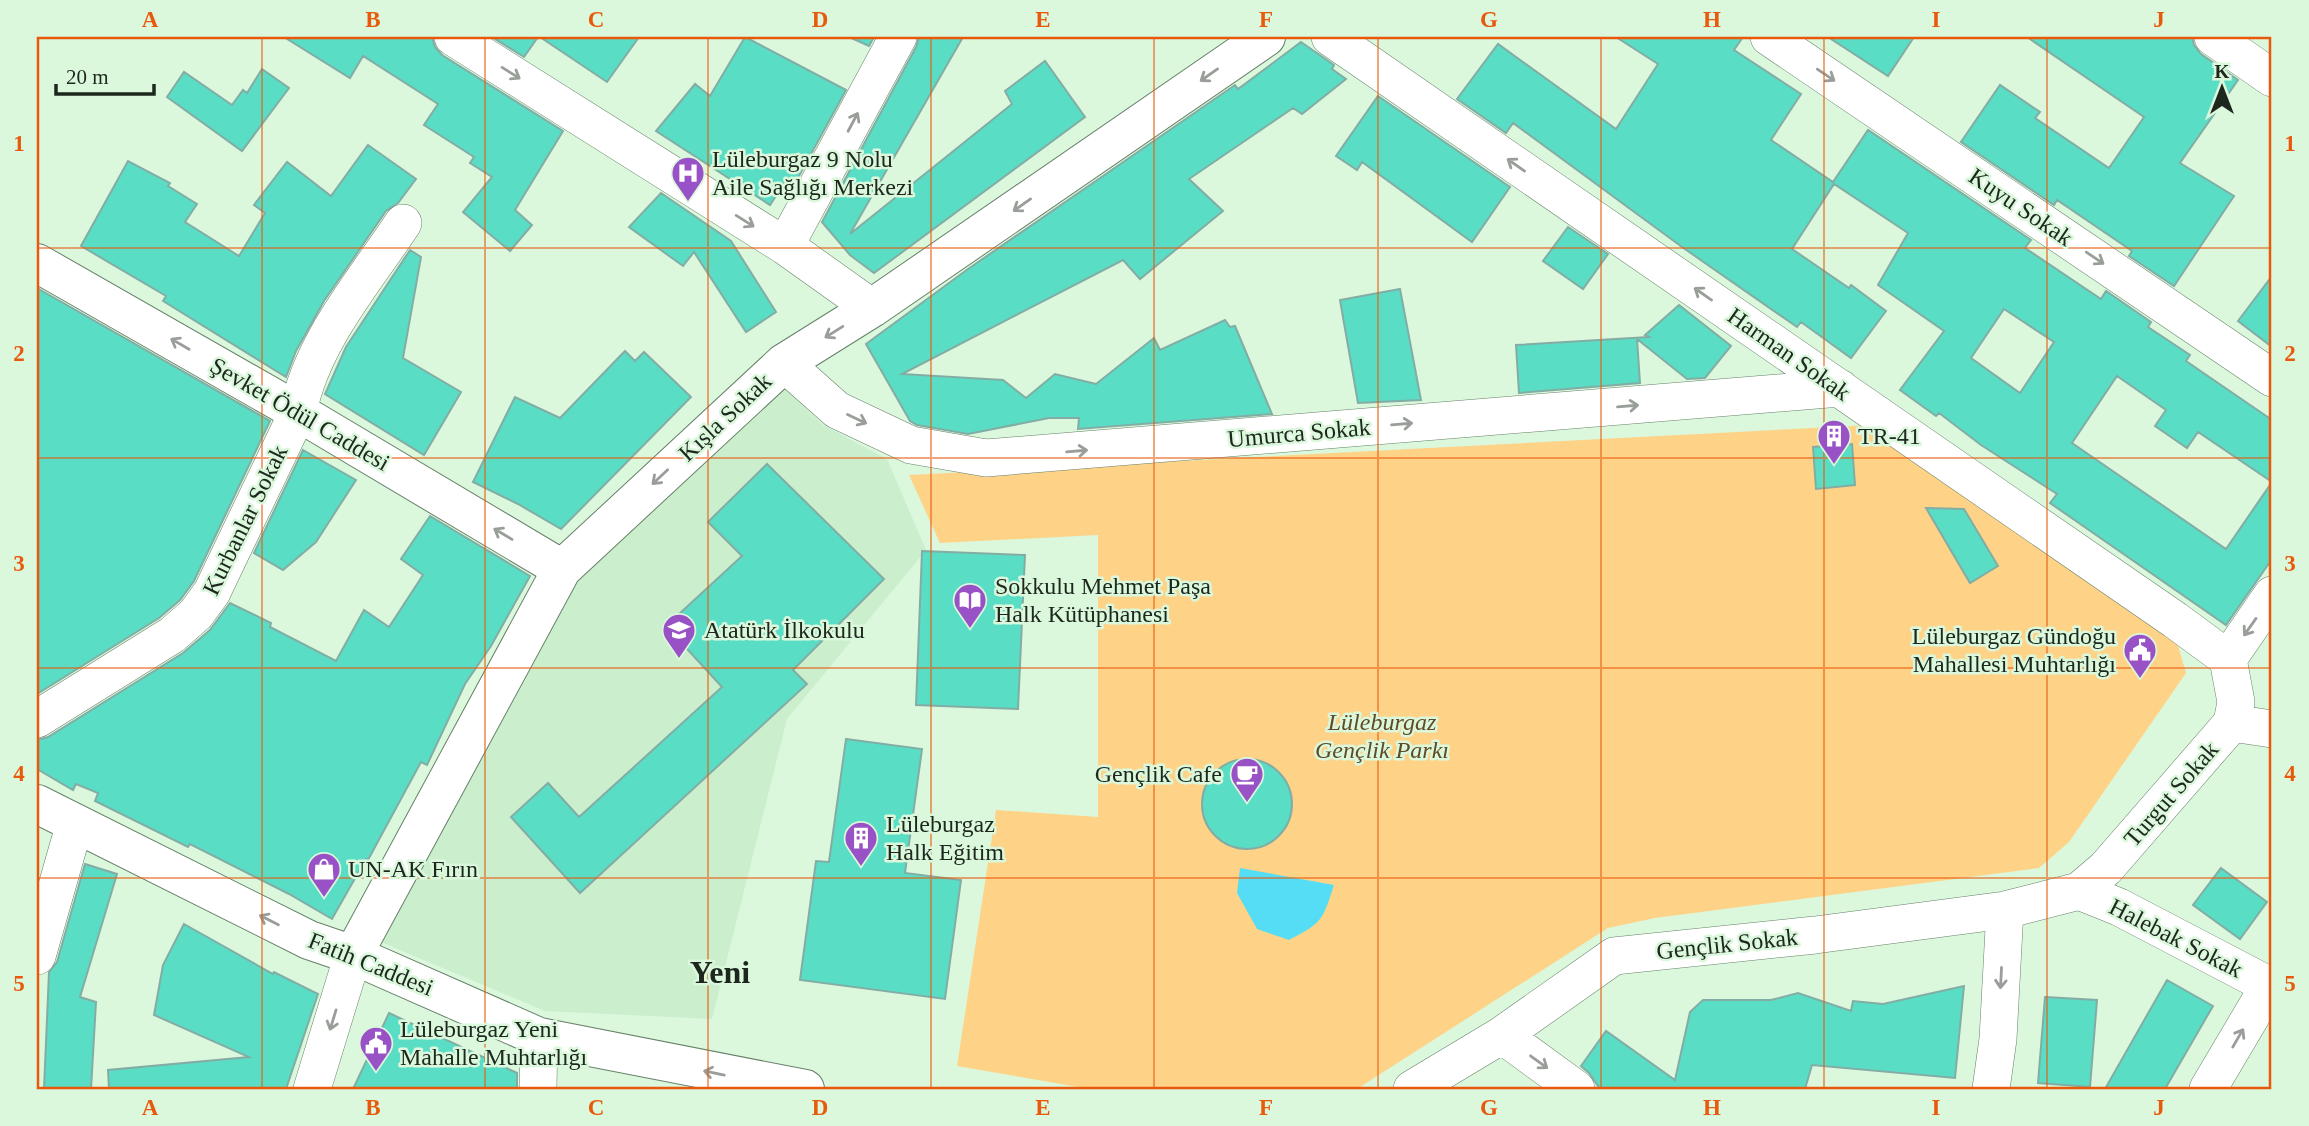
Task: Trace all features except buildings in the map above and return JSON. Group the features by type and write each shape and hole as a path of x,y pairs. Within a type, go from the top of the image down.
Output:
{"street":[{"path":"453,37 785,246 872,308"},
{"path":"785,246 898,37"},
{"name":"Kışla Sokak","path":"353,955 562,569 784,363 872,308 1266,37"},
{"name":"Harman Sokak","path":"1330,37 2228,659"},
{"name":"Kuyu Sokak","path":"1769,37 2272,378"},
{"path":"2213,37 2272,78"},
{"name":"Kurbanlar Sokak","path":"37,719 172,635 196,614 212,593 298,412 303,386 320,346 403,223"},
{"name":"Şevket Ödül Caddesi","path":"37,263 298,412 562,569"},
{"name":"Umurca Sokak","path":"784,363 837,410 911,445 986,458 1840,388"},
{"path":"2232,723 2236,702 2228,659 2272,595"},
{"name":"Turgut Sokak","path":"2079,891 2114,860 2232,723 2272,729"},
{"name":"Fatih Caddesi","path":"37,804 309,940 353,955 539,1037 805,1089"},
{"path":"37,956 75,823"},
{"name":"Gençlik Sokak","path":"1412,1089 1502,1035 1614,956 1815,935 2005,910 2079,891"},
{"name":"Halebak Sokak","path":"2079,891 2119,907 2270,986"},
{"path":"1991,1089 1998,1039 2005,910"},
{"path":"312,1089 353,955"},
{"path":"2208,1089 2270,986"},
{"path":"1502,1035 1576,1089"},
{"path":"538,1089 539,1037"}],"shaded area":[{"name":"Atatürk İlkokulu","path":"782,386 823,425 887,459 926,550 787,719 712,1019 545,1011 376,940 555,602"}],"green space":[{"name":"Lüleburgaz Gençlik Parkı","path":"1871,425 2175,635 2186,673 2069,842 2039,868 1655,918 1608,928 1357,1089 1090,1089 957,1066 996,810 1098,817 1098,535 940,543 909,475"}],"water":[{"path":"1240,868 1334,885 1320,919 1309,929 1289,940 1257,929 1237,893"}],"place":[{"name":"Lüleburgaz 9 Nolu Aile Sağlığı Merkezi","path":"688,203"},
{"name":"TR-41","path":"1834,466"},
{"name":"Sokkulu Mehmet Paşa Halk Kütüphanesi","path":"970,630"},
{"name":"Atatürk İlkokulu","path":"679,660"},
{"name":"Lüleburgaz Gündoğu Mahallesi Muhtarlığı","path":"2140,680"},
{"name":"Gençlik Cafe","path":"1247,804"},
{"name":"Lüleburgaz Halk Eğitim","path":"861,868"},
{"name":"UN-AK Fırın","path":"324,899"},
{"name":"Lüleburgaz Yeni Mahalle Muhtarlığı","path":"376,1073"}],"district":[{"name":"Yeni","path":"720,972"}]}
